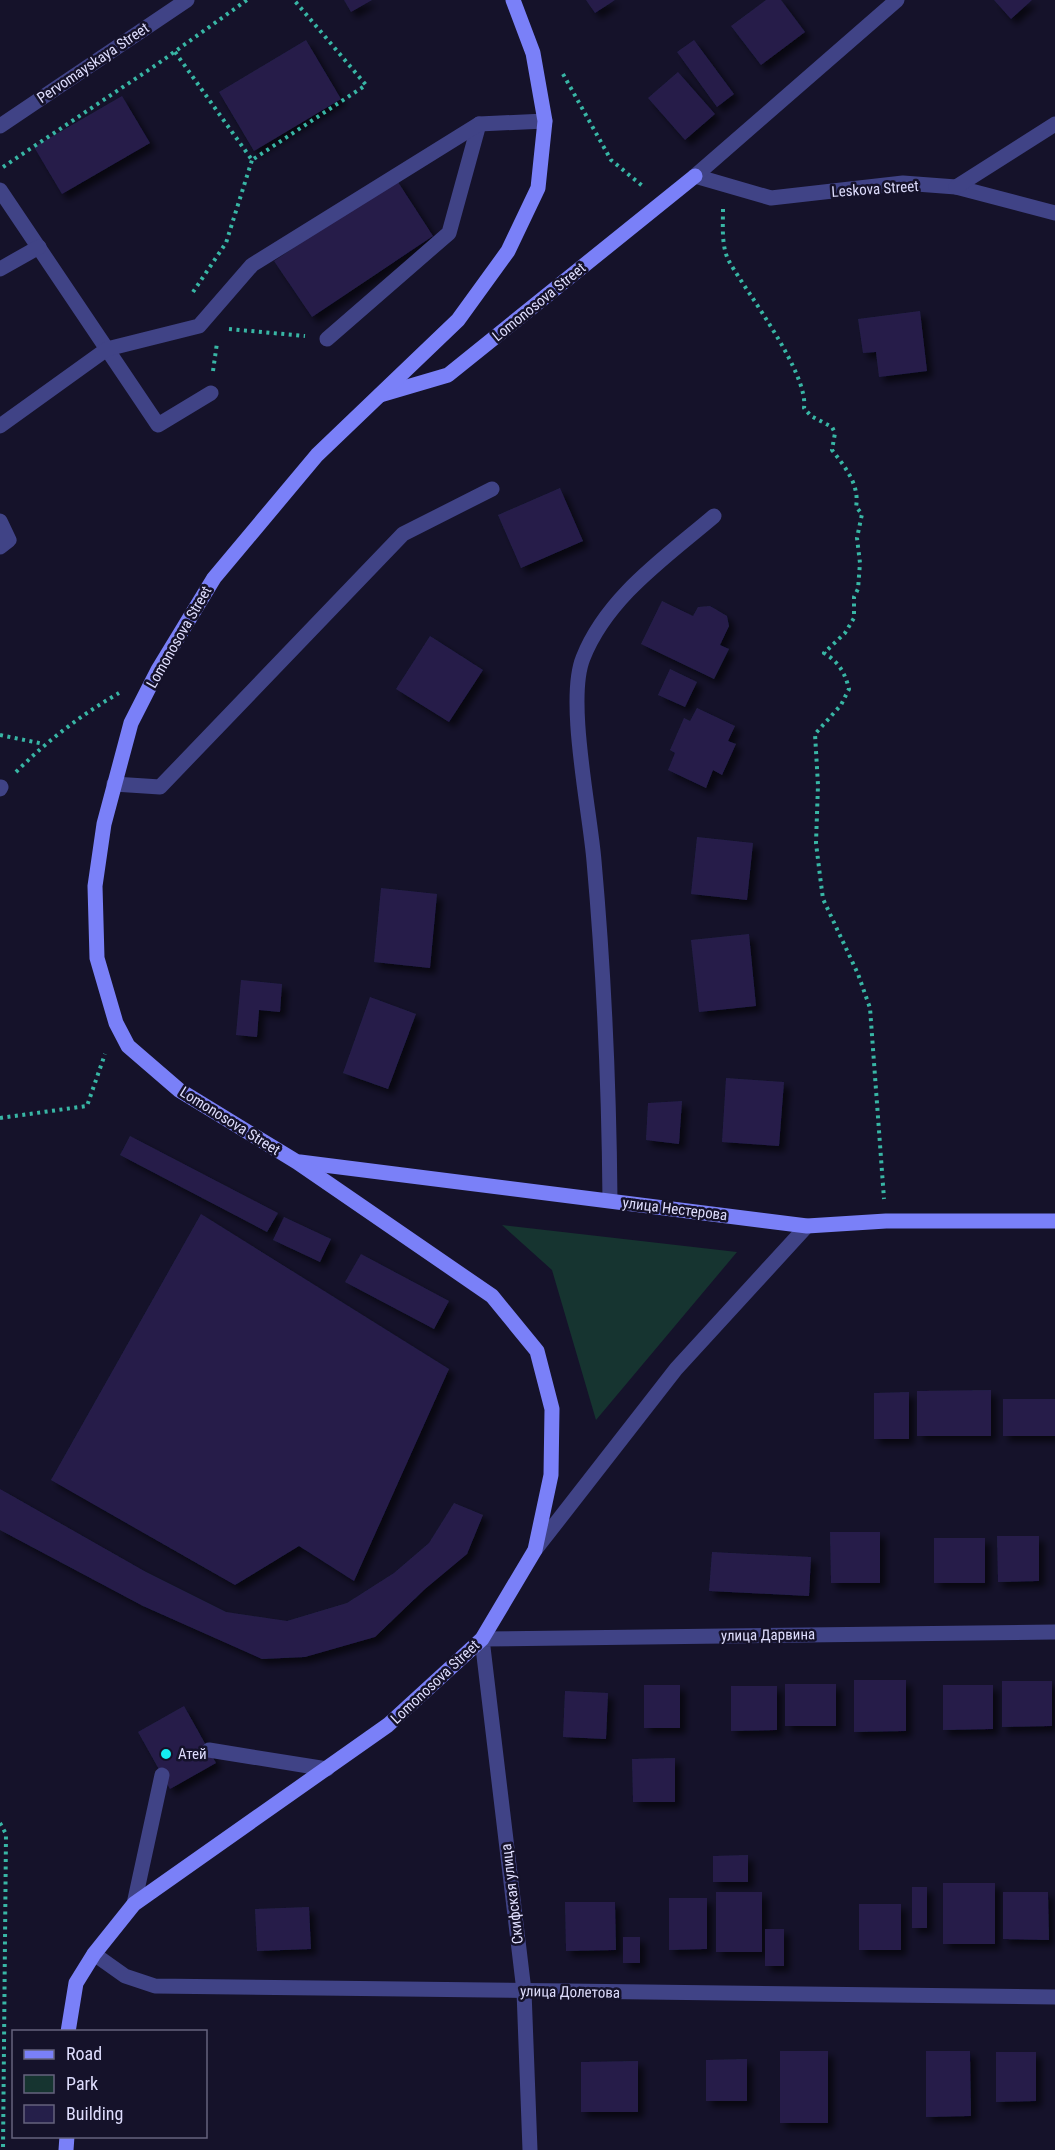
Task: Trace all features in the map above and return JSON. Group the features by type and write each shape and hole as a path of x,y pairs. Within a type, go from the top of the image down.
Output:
{"main road":[{"path":"377,396 458,320 508,251 538,188 545,121 533,53 513,0"},
{"name":"Lomonosova Street","path":"68,2030 76,1983 94,1954 134,1904 388,1725 482,1639 535,1550 552,1464 552,1410 537,1351 492,1296 297,1162 179,1090 128,1046 116,1023 97,958 95,886 104,824 131,723 158,670 214,578 317,455 377,396 448,375 695,176"},
{"name":"улица Нестерова","path":"297,1162 807,1226 886,1221 1055,1221"}],"street":[{"name":"Pervomayskaya Street","path":"0,126 187,0"},
{"name":"Lomonosova Street","path":"695,176 897,0"},
{"path":"0,426 107,349 199,326 252,265 479,124 545,121"},
{"path":"327,339 449,233 479,124"},
{"path":"956,187 1055,124"},
{"name":"Leskova Street","path":"695,176 771,198 903,183 956,187 1055,213"},
{"path":"0,190 158,425 211,393"},
{"path":"0,269 39,247"},
{"path":"114,784 160,787 403,534 492,489"},
{"path":"610,1200 609,1106 594,861 580,740 577,683 583,659 603,621 632,588 714,516"},
{"path":"0,521 9,540 0,547"},
{"path":"535,1550 676,1369 807,1226"},
{"name":"улица Дарвина","path":"482,1639 1055,1632"},
{"name":"Скифская улица","path":"482,1639 524,1991 530,2150"},
{"path":"209,1750 327,1769"},
{"path":"134,1904 162,1775"},
{"name":"улица Долетова","path":"94,1954 125,1976 155,1986 1055,1997"}],"path":[{"path":"0,169 175,52 248,0"},
{"path":"189,298 226,243 252,160 366,85 294,0"},
{"path":"175,52 252,160"},
{"path":"561,71 611,160 662,203"},
{"path":"711,181 723,210 722,233 729,262 742,279 787,354 806,396 804,408 812,416 832,427 835,433 832,450 855,487 858,494 856,507 862,514 857,538 860,563 858,589 854,597 855,618 845,633 825,653 842,669 849,689 841,705 814,734 818,785 816,843 824,900 858,974 870,1008 886,1221"},
{"path":"199,326 327,339"},
{"path":"211,393 218,328"},
{"path":"0,788 44,744 89,711 158,670"},
{"path":"0,735 44,744"},
{"path":"0,1118 87,1106 116,1023"},
{"path":"0,1822 6,1834 3,2150"}],"green space":[{"path":"502,1225 737,1252 596,1420 552,1270"}],"building":[{"path":"344,0 372,0 351,12"},
{"path":"586,0 615,0 595,13"},
{"path":"766,0 781,0 805,32 761,65 731,26"},
{"path":"994,0 1032,0 1011,19"},
{"path":"306,40 341,99 254,151 219,92"},
{"path":"694,40 734,94 717,107 677,52"},
{"path":"678,72 715,114 685,140 648,98"},
{"path":"122,96 150,143 62,194 34,147"},
{"path":"396,179 433,236 312,317 274,261"},
{"path":"920,311 927,371 879,377 876,352 863,353 858,319"},
{"path":"560,488 583,541 521,568 498,515"},
{"path":"662,601 693,616 698,607 710,606 727,616 729,626 720,645 729,649 714,679 641,644"},
{"path":"430,636 483,670 449,722 396,689"},
{"path":"670,669 697,682 685,707 658,695"},
{"path":"697,708 735,726 728,741 736,744 722,775 713,770 706,788 668,770 675,753 670,750 684,718 690,721"},
{"path":"697,837 753,843 747,900 691,894"},
{"path":"381,888 437,894 430,968 374,962"},
{"path":"749,934 756,1006 699,1012 691,940"},
{"path":"241,980 282,984 280,1012 259,1010 257,1037 236,1035"},
{"path":"370,997 416,1014 388,1089 343,1073"},
{"path":"726,1078 784,1082 779,1146 722,1142"},
{"path":"682,1101 679,1144 646,1140 648,1103"},
{"path":"130,1136 278,1213 267,1232 120,1155"},
{"path":"201,1214 449,1369 354,1581 299,1546 235,1585 51,1480"},
{"path":"284,1217 331,1239 320,1262 273,1240"},
{"path":"361,1254 449,1301 434,1329 345,1282"},
{"path":"991,1390 991,1436 917,1436 917,1391"},
{"path":"909,1392 909,1439 874,1439 874,1393"},
{"path":"1003,1399 1055,1399 1055,1436 1003,1436"},
{"path":"0,1489 146,1572 226,1612 287,1621 347,1603 394,1573 429,1543 454,1503 483,1515 467,1554 425,1589 375,1637 305,1657 262,1659 143,1606 0,1530"},
{"path":"830,1532 880,1532 880,1583 831,1583"},
{"path":"997,1536 1039,1536 1039,1581 998,1582"},
{"path":"934,1538 985,1538 985,1583 934,1583"},
{"path":"712,1552 811,1557 809,1596 709,1591"},
{"path":"854,1680 906,1680 906,1731 854,1732"},
{"path":"1002,1681 1052,1681 1052,1726 1002,1727"},
{"path":"785,1684 836,1684 836,1726 785,1726"},
{"path":"644,1685 680,1685 680,1728 644,1728"},
{"path":"943,1685 993,1685 993,1729 943,1730"},
{"path":"731,1686 777,1686 777,1730 731,1731"},
{"path":"565,1691 608,1693 606,1739 563,1737"},
{"path":"184,1706 216,1763 170,1789 138,1732"},
{"path":"675,1758 675,1802 633,1802 632,1759"},
{"path":"748,1855 748,1882 713,1882 713,1856"},
{"path":"943,1883 995,1883 995,1944 943,1944"},
{"path":"912,1887 927,1887 927,1928 912,1928"},
{"path":"716,1892 762,1892 762,1952 716,1952"},
{"path":"1003,1892 1048,1892 1049,1940 1003,1939"},
{"path":"669,1898 707,1898 707,1949 669,1950"},
{"path":"565,1902 615,1902 616,1950 566,1951"},
{"path":"859,1904 901,1904 901,1950 859,1950"},
{"path":"309,1907 311,1949 257,1951 255,1909"},
{"path":"765,1929 784,1929 784,1966 765,1966"},
{"path":"623,1937 640,1937 640,1963 623,1963"},
{"path":"780,2051 828,2051 828,2123 780,2123"},
{"path":"926,2051 970,2051 971,2116 926,2117"},
{"path":"996,2052 1036,2052 1036,2101 996,2102"},
{"path":"747,2059 747,2101 706,2101 706,2060"},
{"path":"638,2061 638,2112 581,2112 581,2062"}],"place":[{"name":"Атей","path":"166,1754"}]}
